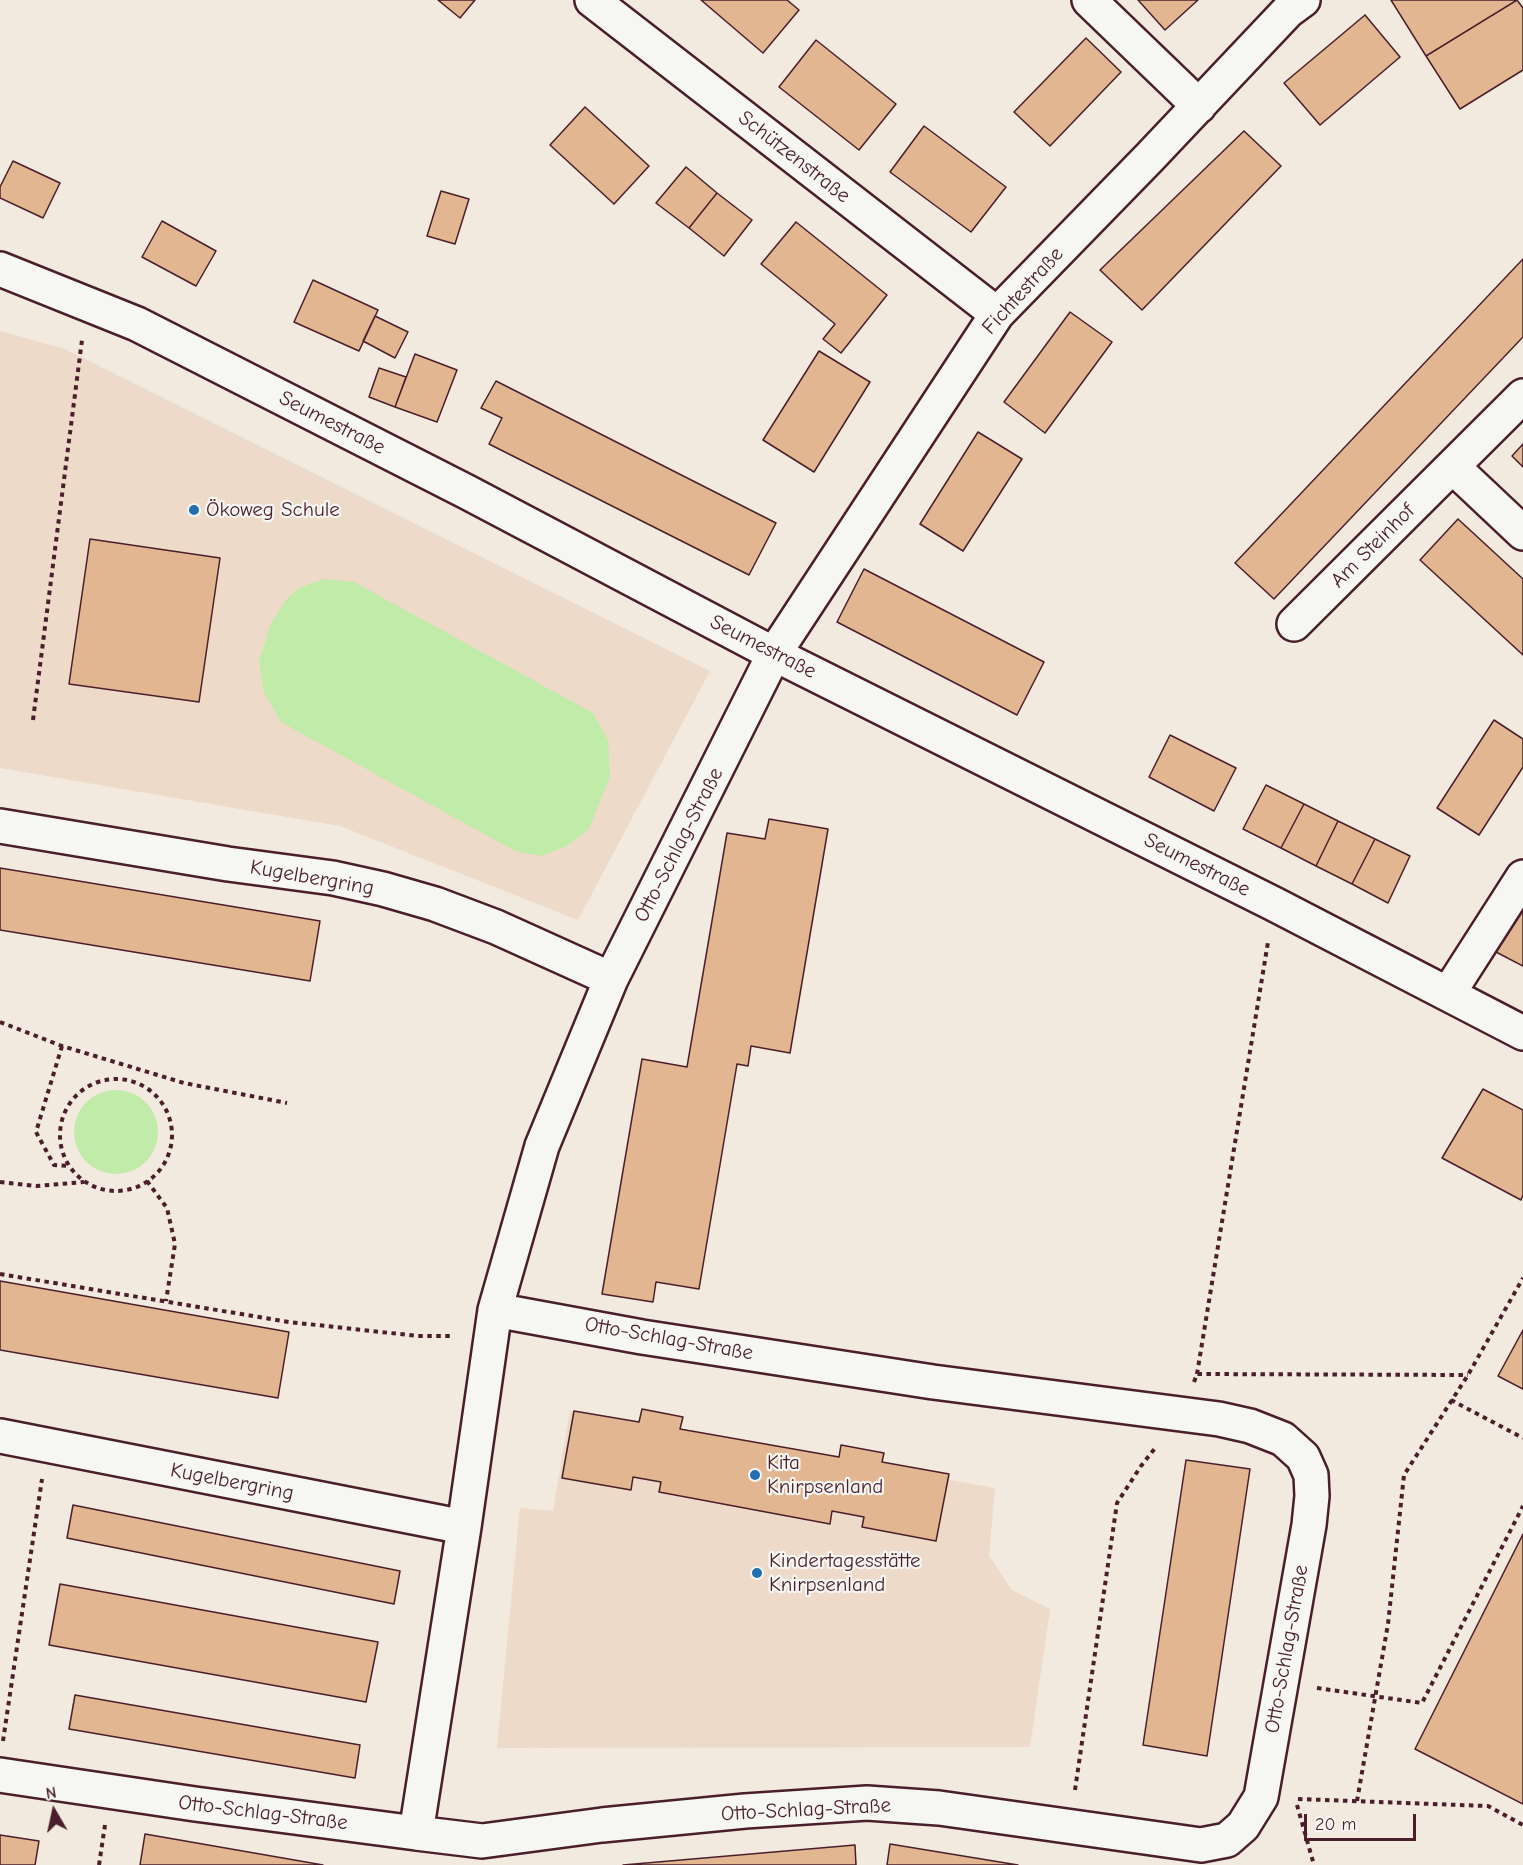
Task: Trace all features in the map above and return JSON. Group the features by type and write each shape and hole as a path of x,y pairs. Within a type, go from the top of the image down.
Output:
{"street":[{"name":"Schützenstraße","path":"592,0 997,314"},
{"path":"1089,0 1198,106"},
{"name":"Fichtestraße","path":"774,654 997,314 1198,106 1290,4"},
{"name":"Seumestraße","path":"0,269 137,324 467,492 774,654 1274,904 1523,1034"},
{"name":"Am Steinhof","path":"1294,624 1523,396"},
{"path":"1453,467 1523,533"},
{"name":"Otto-Schlag-Straße","path":"416,1833 493,1323 542,1146 611,979 774,654"},
{"name":"Kugelbergring","path":"0,826 228,864 333,878 383,889 435,904 496,927 611,979"},
{"path":"1448,994 1523,878"},
{"name":"Otto-Schlag-Straße","path":"1,1763 110,1792 482,1841 614,1824 735,1812 867,1803 939,1808 1201,1845 1227,1840 1243,1826 1261,1797 1309,1525 1312,1496 1311,1475 1303,1457 1283,1439 1250,1426 1219,1419 933,1382 642,1336 493,1323"},
{"name":"Kugelbergring","path":"0,1436 464,1527"}],"path":[{"path":"33,720 87,304"},
{"path":"1070,1827 1117,1503 1141,1466 1180,1415 1197,1374 1274,904"},
{"path":"0,1023 62,1046 184,1083 287,1103"},
{"path":"62,1046 36,1132 54,1165 69,1166"},
{"path":"108,1080 127,1080 145,1087 159,1098 169,1114 172,1133 170,1152 161,1168 147,1181 133,1188 116,1191 100,1189 85,1182 69,1166 62,1149 60,1130 65,1112 75,1096 90,1085 108,1080"},
{"path":"147,1181 167,1208 175,1244 166,1301"},
{"path":"0,1182 36,1186 85,1182"},
{"path":"0,1274 290,1322 418,1336 493,1323"},
{"path":"1357,1801 1388,1624 1404,1475 1468,1376 1523,1278"},
{"path":"1197,1374 1468,1376"},
{"path":"1451,1400 1523,1438"},
{"path":"1,1763 47,1445"},
{"path":"1281,1683 1422,1703 1523,1506"},
{"path":"1314,1865 1295,1798 1488,1806 1523,1825"}],"shaded area":[{"name":"Ökoweg Schule","path":"0,331 65,349 710,671 578,920 340,826 0,768"},
{"name":"Kindertagesstätte Knirpsenland","path":"570,1411 995,1488 989,1556 1012,1590 1050,1609 1030,1747 497,1748 520,1508 553,1511"}],"green space":[{"path":"323,579 354,582 593,713 608,740 610,776 589,829 567,846 541,856 515,851 281,722 264,693 259,662 271,623 285,601 299,588"},
{"path":"116,1090 132,1093 146,1102 155,1116 158,1132 155,1148 146,1162 132,1171 116,1174 100,1171 86,1162 77,1148 74,1132 77,1116 86,1102 100,1093"}],"building":[{"path":"438,0 475,0 460,18"},
{"path":"701,0 787,0 799,10 763,53"},
{"path":"1138,0 1198,0 1165,30"},
{"path":"1391,0 1517,0 1426,56"},
{"path":"1517,0 1523,8 1523,70 1460,109 1426,56"},
{"path":"1365,15 1400,57 1320,125 1284,83"},
{"path":"1086,38 1121,72 1050,146 1014,112"},
{"path":"816,40 896,104 859,150 779,87"},
{"path":"585,107 649,166 614,204 550,145"},
{"path":"924,126 1006,187 971,232 890,172"},
{"path":"1244,131 1281,166 1142,310 1100,270"},
{"path":"13,161 60,183 43,218 0,198 0,187"},
{"path":"686,167 717,193 689,228 656,203"},
{"path":"441,191 469,199 455,244 427,236"},
{"path":"717,193 752,220 724,256 689,228"},
{"path":"162,221 216,251 196,286 142,257"},
{"path":"796,222 887,295 841,353 823,339 835,324 761,264"},
{"path":"1523,259 1523,337 1274,599 1235,563"},
{"path":"313,280 378,310 359,351 294,322"},
{"path":"1070,312 1112,342 1045,433 1004,402"},
{"path":"375,316 408,332 395,358 363,341"},
{"path":"819,351 870,382 814,472 763,440"},
{"path":"415,354 457,370 437,422 395,407"},
{"path":"379,368 406,377 395,407 369,397"},
{"path":"496,381 776,523 749,575 489,444 502,418 481,408"},
{"path":"978,432 1022,459 963,551 920,524"},
{"path":"1523,444 1523,467 1512,456"},
{"path":"1458,519 1523,579 1523,655 1420,560"},
{"path":"90,539 220,558 199,702 69,684"},
{"path":"864,569 1044,662 1017,715 837,622"},
{"path":"1494,720 1523,739 1523,767 1479,835 1437,808"},
{"path":"1170,735 1236,768 1214,811 1149,777"},
{"path":"1266,785 1304,804 1281,848 1243,829"},
{"path":"1304,804 1338,821 1316,866 1281,848"},
{"path":"769,819 828,829 790,1053 751,1046 748,1066 737,1064 699,1289 656,1282 653,1302 602,1294 642,1059 687,1067 727,833 765,839"},
{"path":"1338,821 1375,839 1352,884 1316,866"},
{"path":"1375,839 1410,856 1388,903 1352,884"},
{"path":"0,868 320,921 310,981 0,930"},
{"path":"1523,902 1523,966 1496,952"},
{"path":"1483,1089 1523,1110 1523,1195 1521,1200 1442,1158"},
{"path":"0,1281 289,1332 278,1398 0,1350"},
{"path":"1523,1330 1523,1389 1498,1376"},
{"name":"Kita Knirpsenland","path":"642,1409 683,1417 680,1429 839,1457 841,1445 884,1453 882,1462 949,1474 936,1541 862,1527 864,1517 832,1511 830,1524 659,1492 661,1482 633,1477 631,1490 562,1478 574,1411 639,1422"},
{"path":"1186,1460 1250,1469 1207,1756 1143,1745"},
{"path":"73,1505 400,1571 394,1604 67,1538"},
{"path":"1523,1534 1523,1804 1415,1749"},
{"path":"60,1584 378,1642 366,1702 49,1645"},
{"path":"75,1695 360,1745 355,1778 69,1729"},
{"path":"145,1834 323,1865 140,1865"},
{"path":"0,1835 39,1841 35,1865 0,1865"},
{"path":"890,1844 1018,1865 887,1865"},
{"path":"855,1845 856,1865 623,1865"}],"place":[{"name":"Ökoweg Schule","path":"194,510"},
{"name":"Kita Knirpsenland","path":"755,1475"},
{"name":"Kindertagesstätte Knirpsenland","path":"757,1573"}]}
